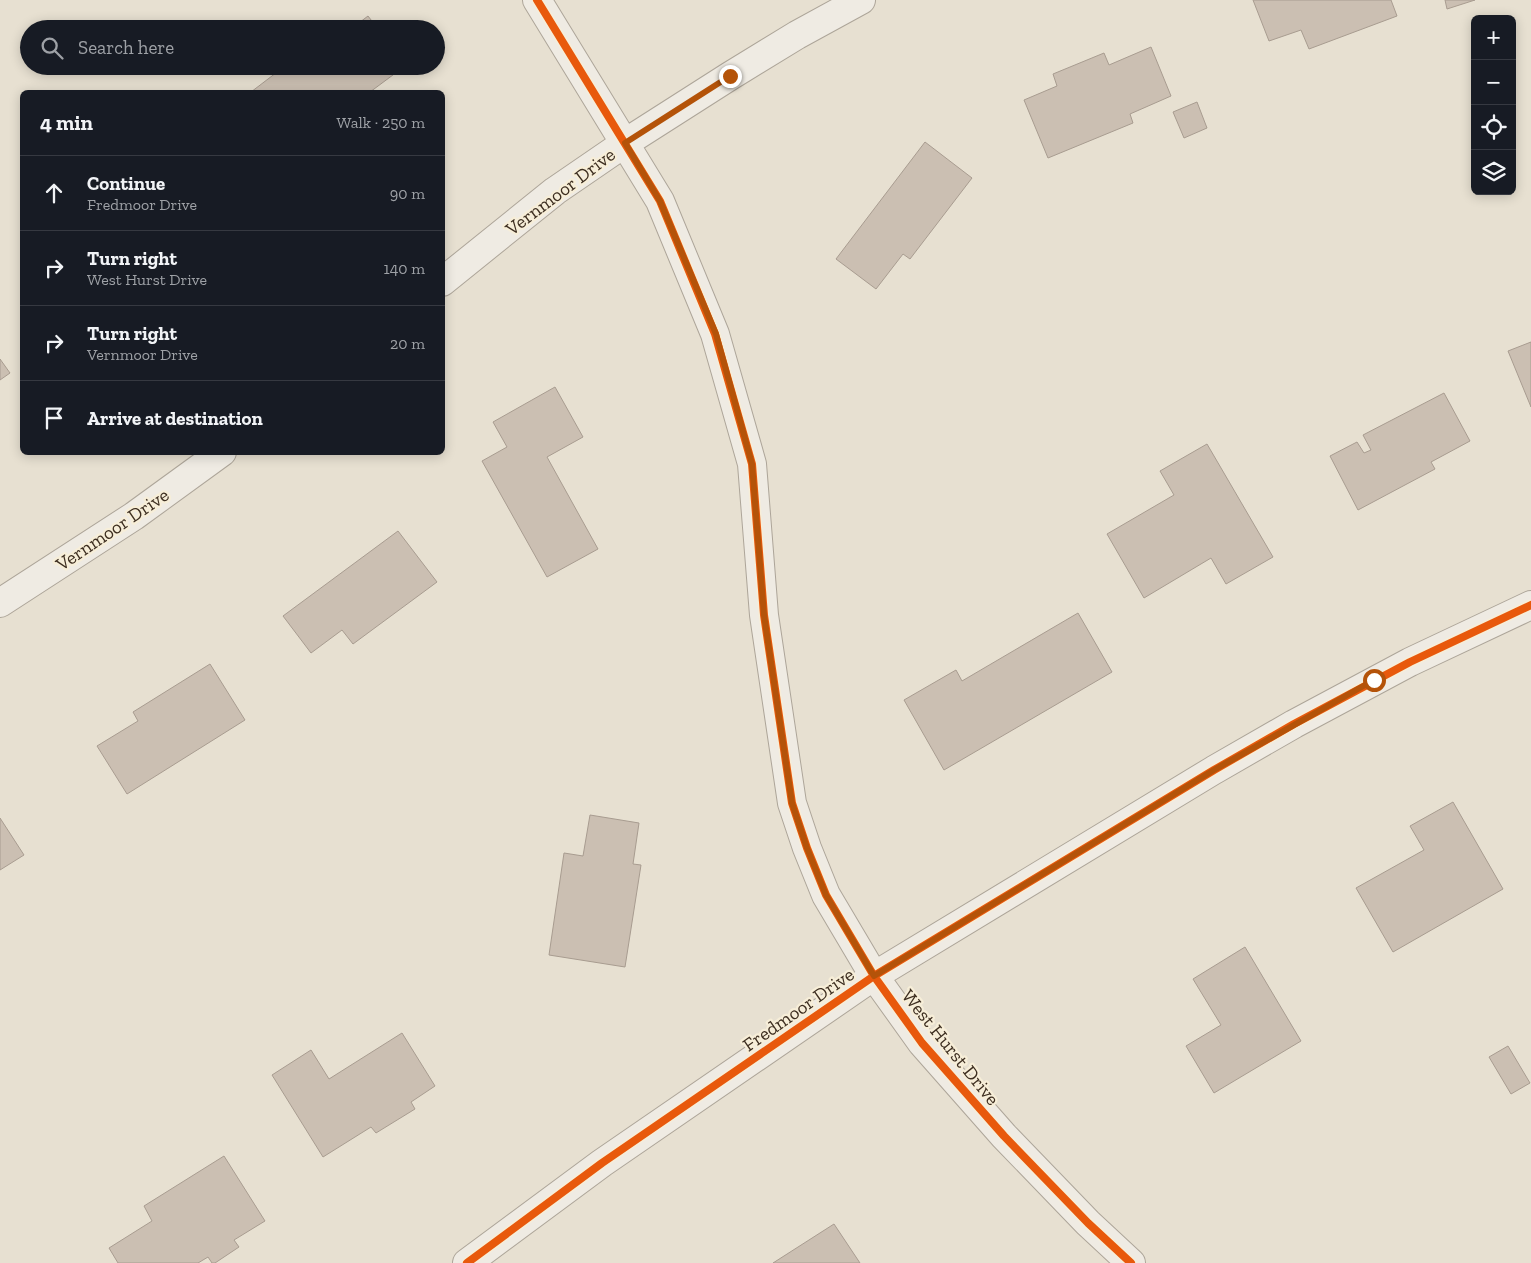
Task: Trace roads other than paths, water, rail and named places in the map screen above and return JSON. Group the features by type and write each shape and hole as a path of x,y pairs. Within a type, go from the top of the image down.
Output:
{"street":[{"name":"West Hurst Drive","path":"537,0 660,201 716,334 752,464 764,615 792,803 807,848 826,895 874,976 922,1043 1004,1136 1088,1223 1131,1263"},
{"name":"Vernmoor Drive","path":"445,280 555,191 625,143 797,35 861,0"},
{"name":"Vernmoor Drive","path":"0,603 134,516 218,455"},
{"name":"Fredmoor Drive","path":"467,1263 602,1164 874,976 1214,770 1286,729 1410,662 1531,605"}]}
